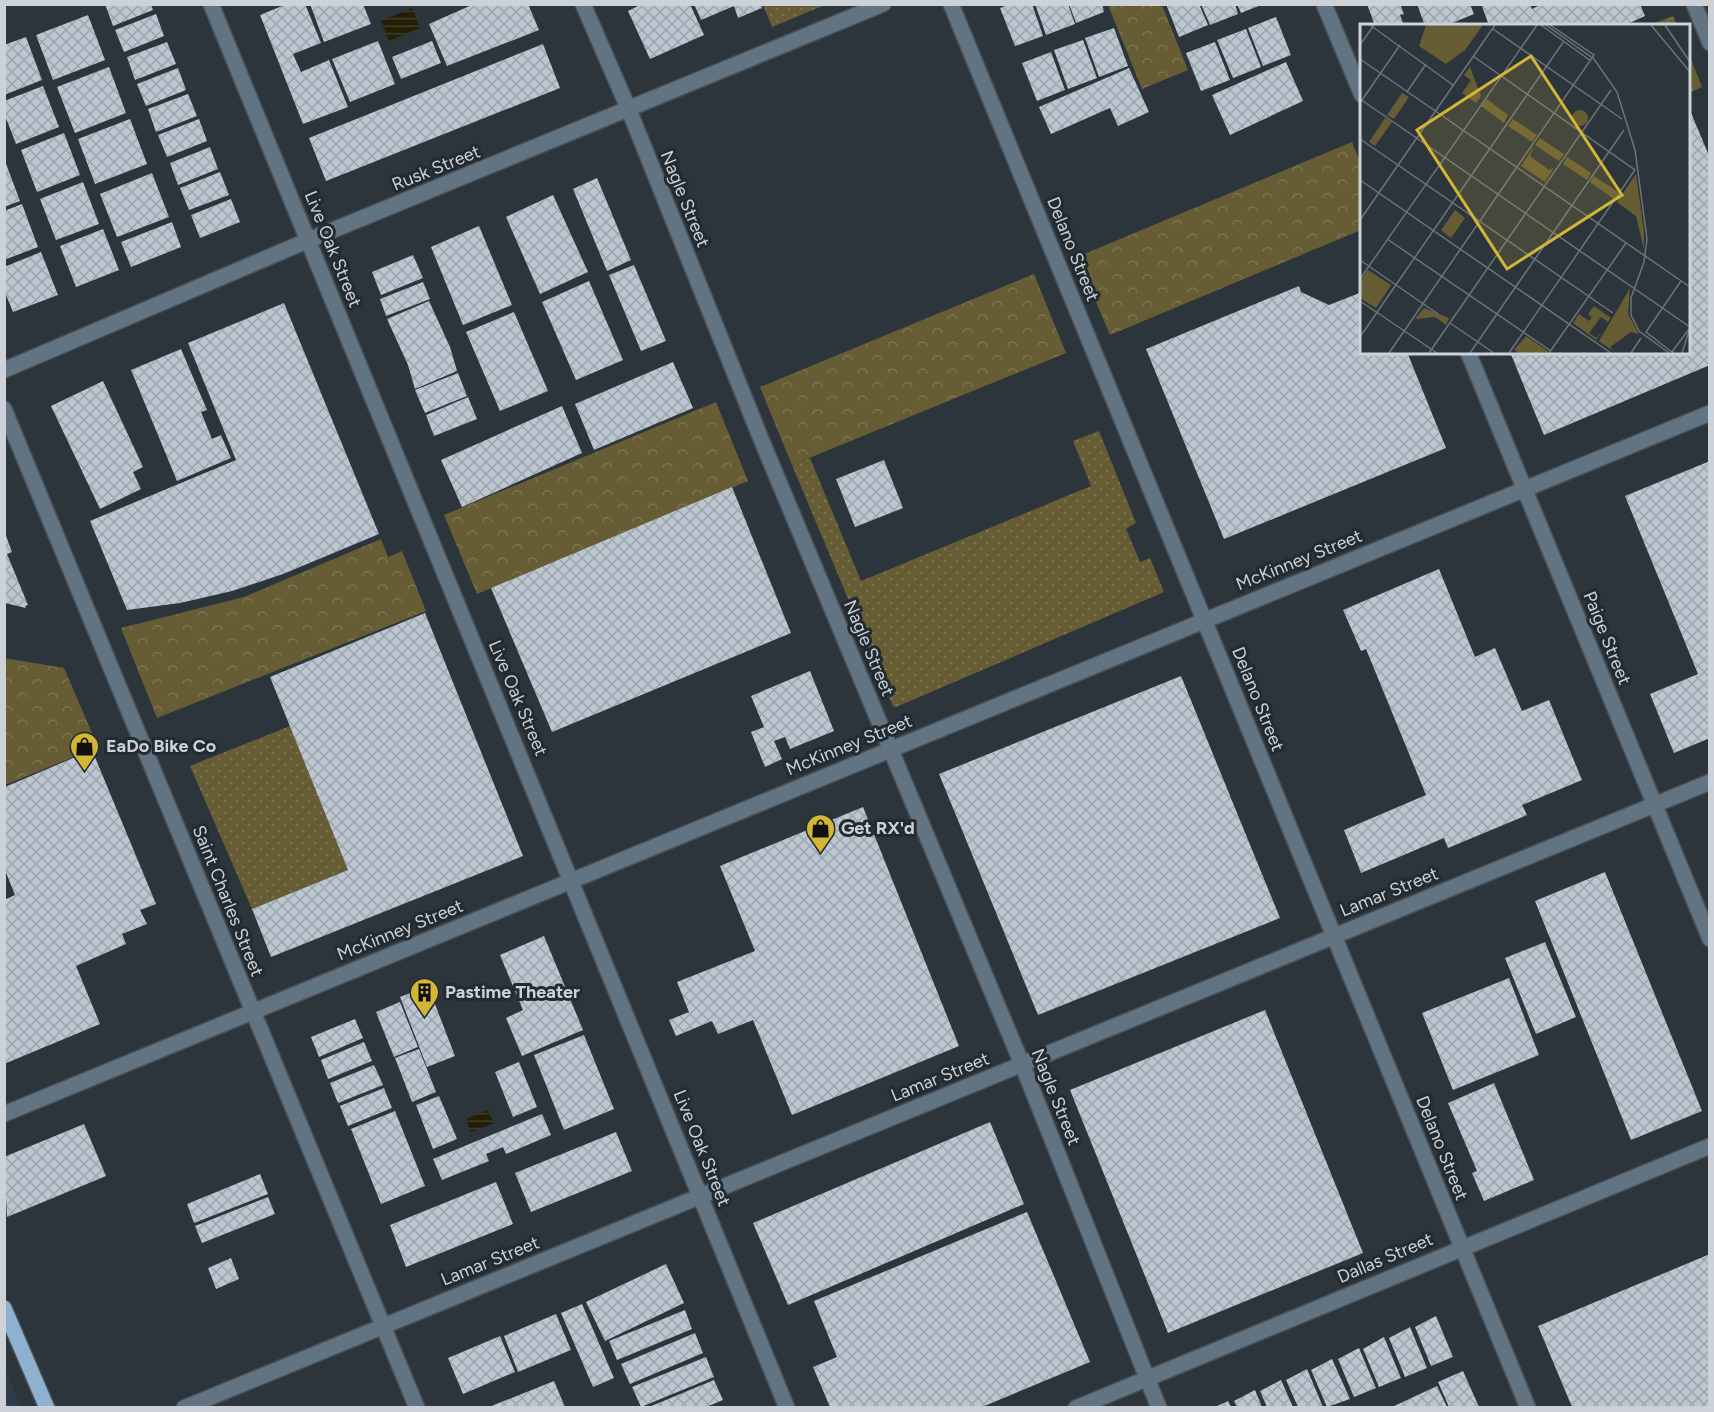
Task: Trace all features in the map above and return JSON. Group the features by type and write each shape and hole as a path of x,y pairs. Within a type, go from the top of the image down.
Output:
{"main road":[{"path":"4,1308 47,1407"}],"street":[{"name":"Live Oak Street","path":"211,4 787,1407"},
{"name":"Nagle Street","path":"583,4 629,110 761,440 1022,1064 1159,1407"},
{"name":"Rusk Street","path":"4,370 309,240 883,4"},
{"name":"Delano Street","path":"951,4 1528,1407"},
{"path":"1324,4 1360,90"},
{"path":"1694,4 1710,43"},
{"name":"Paige Street","path":"1469,354 1710,939"},
{"name":"Saint Charles Street","path":"4,409 417,1407"},
{"name":"McKinney Street","path":"4,1114 1710,412"},
{"name":"Lamar Street","path":"184,1407 1710,782"},
{"name":"Dallas Street","path":"1076,1407 1710,1146"}],"shaded area":[{"path":"412,8 420,28 389,41 381,21"},
{"path":"488,1110 494,1123 471,1132 466,1119"},
{"path":"5,1368 21,1407 5,1407"}],"green space":[{"path":"763,5 825,5 772,27"},
{"path":"1108,5 1162,5 1188,70 1142,89"},
{"path":"1673,16 1677,24 1652,24"},
{"path":"1690,57 1702,87 1690,92"},
{"path":"1352,142 1360,162 1360,230 1110,335 1077,257"},
{"path":"1034,274 1066,353 792,465 760,387"},
{"path":"716,402 748,481 477,594 444,515"},
{"path":"1099,431 1136,523 1126,529 1140,562 1150,558 1164,592 896,707 893,706 792,465 810,458 861,581 1091,486 1073,441"},
{"path":"381,539 388,557 402,551 426,611 157,718 121,628 244,597"},
{"path":"4,658 64,668 98,747 5,785"},
{"path":"290,726 348,870 252,909 190,766"}],"building":[{"path":"105,4 151,4 153,10 113,26"},
{"path":"287,4 305,4 321,43 293,54 301,72 329,60 348,107 303,124 260,15"},
{"path":"310,4 363,4 371,24 324,42"},
{"path":"474,4 528,4 539,30 447,66 429,24"},
{"path":"642,4 690,4 704,35 650,59 628,11"},
{"path":"694,4 761,4 762,8 738,18 734,6 701,20"},
{"path":"1010,4 1032,4 1043,36 1015,46 1000,8"},
{"path":"1035,4 1068,4 1075,24 1046,35"},
{"path":"1069,4 1102,4 1104,12 1076,23"},
{"path":"1166,4 1199,4 1208,25 1179,37"},
{"path":"1201,4 1235,4 1238,14 1210,25"},
{"path":"1237,4 1261,4 1261,5 1241,13"},
{"path":"1367,4 1400,4 1404,14 1400,15 1403,24 1374,24"},
{"path":"1417,4 1470,4 1474,14 1450,24 1424,24"},
{"path":"1484,4 1530,4 1532,9 1542,4 1640,4 1645,16 1627,24 1486,24 1488,23 1482,6"},
{"path":"156,14 164,36 124,52 115,30"},
{"path":"88,15 105,60 53,80 36,35"},
{"path":"1276,17 1291,55 1263,66 1248,28"},
{"path":"1114,28 1128,66 1099,77 1085,38"},
{"path":"1246,29 1261,67 1233,78 1217,40"},
{"path":"26,37 42,80 4,95 4,45"},
{"path":"1083,40 1097,78 1068,89 1054,50"},
{"path":"378,41 395,84 350,102 332,59"},
{"path":"432,41 441,63 401,79 392,57"},
{"path":"167,42 176,64 135,80 127,57"},
{"path":"1215,42 1230,80 1201,91 1186,53"},
{"path":"543,44 560,88 326,181 309,138"},
{"path":"1051,52 1065,90 1037,101 1022,63"},
{"path":"1286,62 1303,101 1230,135 1212,95"},
{"path":"109,67 126,113 75,133 57,87"},
{"path":"178,68 186,90 146,106 137,84"},
{"path":"1129,68 1149,112 1118,126 1110,108 1051,134 1039,107"},
{"path":"43,86 59,127 16,144 4,113 4,101"},
{"path":"188,94 197,116 156,132 148,109"},
{"path":"1690,110 1710,158 1710,365 1544,435 1511,354 1690,354"},
{"path":"130,119 147,164 95,184 78,139"},
{"path":"199,119 207,141 167,157 158,135"},
{"path":"64,133 80,175 37,192 21,150"},
{"path":"210,147 218,169 178,185 170,163"},
{"path":"4,162 20,201 4,207"},
{"path":"220,172 229,195 189,210 180,188"},
{"path":"152,173 169,217 117,237 100,194"},
{"path":"597,178 631,260 607,271 573,189"},
{"path":"83,182 99,224 56,240 40,199"},
{"path":"553,195 588,272 540,294 506,217"},
{"path":"231,199 240,222 200,238 191,215"},
{"path":"22,204 38,247 4,260 4,211"},
{"path":"172,222 181,247 131,267 121,242"},
{"path":"479,226 512,305 463,325 431,247"},
{"path":"103,229 119,270 76,287 60,246"},
{"path":"41,252 58,295 13,312 4,290 4,267"},
{"path":"413,255 423,278 381,295 372,272"},
{"path":"634,265 666,341 641,351 609,275"},
{"path":"589,281 623,360 576,380 542,302"},
{"path":"423,282 430,299 386,316 380,299"},
{"path":"1299,286 1301,292 1329,305 1360,293 1360,354 1408,354 1446,448 1224,539 1146,349"},
{"path":"429,301 450,347 457,371 415,389 408,365 387,319"},
{"path":"284,303 379,534 283,574 232,591 180,603 127,610 90,521 236,460 188,343"},
{"path":"514,312 548,391 500,411 466,332"},
{"path":"181,349 207,410 201,412 212,439 221,435 231,458 177,481 131,370"},
{"path":"673,362 693,408 594,450 575,404"},
{"path":"458,373 467,396 425,413 415,390"},
{"path":"103,381 143,467 133,472 141,489 100,509 51,406"},
{"path":"468,397 477,419 434,436 426,415"},
{"path":"562,406 582,453 462,507 441,460"},
{"path":"884,460 903,508 855,527 836,479"},
{"path":"1710,461 1710,738 1674,753 1650,694 1698,674 1625,496"},
{"path":"732,487 791,633 552,732 491,588"},
{"path":"5,533 12,552 7,554 28,605 25,606 26,608 5,603"},
{"path":"1439,569 1475,657 1495,648 1522,711 1549,700 1582,780 1522,805 1527,815 1448,848 1444,838 1361,873 1344,830 1426,795 1366,649 1361,651 1343,610"},
{"path":"425,613 523,856 271,957 252,909 348,870 270,677"},
{"path":"810,671 834,731 790,749 785,737 774,741 782,759 765,767 751,732 764,727 751,696"},
{"path":"1181,676 1280,918 1038,1015 939,774"},
{"path":"92,750 156,904 140,910 147,924 122,934 126,944 76,966 100,1024 4,1064 4,900 15,895 5,870 5,787"},
{"path":"863,807 959,1046 792,1115 753,1020 718,1034 712,1021 676,1036 669,1020 689,1012 677,982 755,951 720,866"},
{"path":"1605,872 1702,1111 1631,1140 1535,901"},
{"path":"544,936 583,1030 522,1056 506,1018 523,1010 500,955"},
{"path":"1545,942 1576,1017 1536,1034 1505,958"},
{"path":"1509,978 1539,1055 1453,1090 1422,1013"},
{"name":"Pastime Theater","path":"428,986 455,1056 427,1067 400,997"},
{"path":"400,1002 418,1047 394,1057 376,1012"},
{"path":"1265,1010 1363,1253 1168,1333 1070,1090"},
{"path":"355,1019 363,1038 319,1057 311,1037"},
{"path":"584,1035 614,1109 564,1130 534,1055"},
{"path":"364,1042 372,1061 328,1079 321,1060"},
{"path":"419,1049 436,1092 412,1102 395,1058"},
{"path":"519,1062 537,1107 513,1117 495,1072"},
{"path":"374,1065 383,1085 338,1103 330,1083"},
{"path":"1494,1083 1534,1180 1484,1201 1472,1173 1477,1171 1448,1103"},
{"path":"384,1088 392,1108 348,1126 340,1106"},
{"path":"439,1096 457,1139 433,1149 416,1105"},
{"path":"395,1111 425,1186 381,1204 351,1129"},
{"path":"542,1114 551,1135 506,1154 503,1147 486,1154 489,1161 442,1180 433,1159"},
{"path":"990,1122 1024,1204 788,1305 753,1223"},
{"path":"84,1124 106,1176 7,1217 4,1157"},
{"path":"616,1132 632,1171 531,1212 515,1173"},
{"path":"260,1174 268,1194 194,1223 187,1204"},
{"path":"496,1182 513,1224 406,1267 390,1225"},
{"path":"268,1197 275,1214 202,1243 195,1226"},
{"path":"1027,1212 1090,1362 982,1407 830,1407 813,1367 837,1357 814,1301"},
{"path":"1710,1254 1710,1407 1572,1407 1538,1326"},
{"path":"231,1258 239,1279 216,1289 208,1268"},
{"path":"666,1264 684,1303 605,1341 586,1302"},
{"path":"582,1304 614,1378 593,1387 561,1313"},
{"path":"685,1310 692,1329 617,1360 609,1341"},
{"path":"556,1314 571,1350 518,1372 504,1336"},
{"path":"1436,1316 1453,1357 1431,1366 1415,1327"},
{"path":"1410,1327 1427,1368 1405,1377 1389,1338"},
{"path":"695,1333 703,1353 630,1384 621,1364"},
{"path":"500,1336 515,1372 463,1394 448,1358"},
{"path":"1384,1337 1401,1378 1379,1387 1363,1349"},
{"path":"1359,1348 1376,1388 1354,1397 1338,1359"},
{"path":"706,1357 714,1377 641,1407 632,1387"},
{"path":"1332,1359 1350,1399 1327,1407 1311,1370"},
{"path":"1307,1369 1323,1407 1298,1407 1286,1380"},
{"path":"1463,1371 1479,1407 1449,1407 1438,1382"},
{"path":"714,1380 723,1400 706,1407 649,1407"},
{"path":"1281,1380 1293,1407 1267,1407 1260,1391"},
{"path":"554,1381 565,1407 489,1407"},
{"path":"1437,1386 1447,1407 1392,1407"},
{"path":"1255,1390 1262,1407 1237,1407 1234,1401"},
{"path":"1228,1401 1231,1407 1217,1406"}],"place":[{"name":"EaDo Bike Co","path":"85,772"},
{"name":"Get RX'd","path":"820,854"},
{"name":"Pastime Theater","path":"424,1018"}]}
